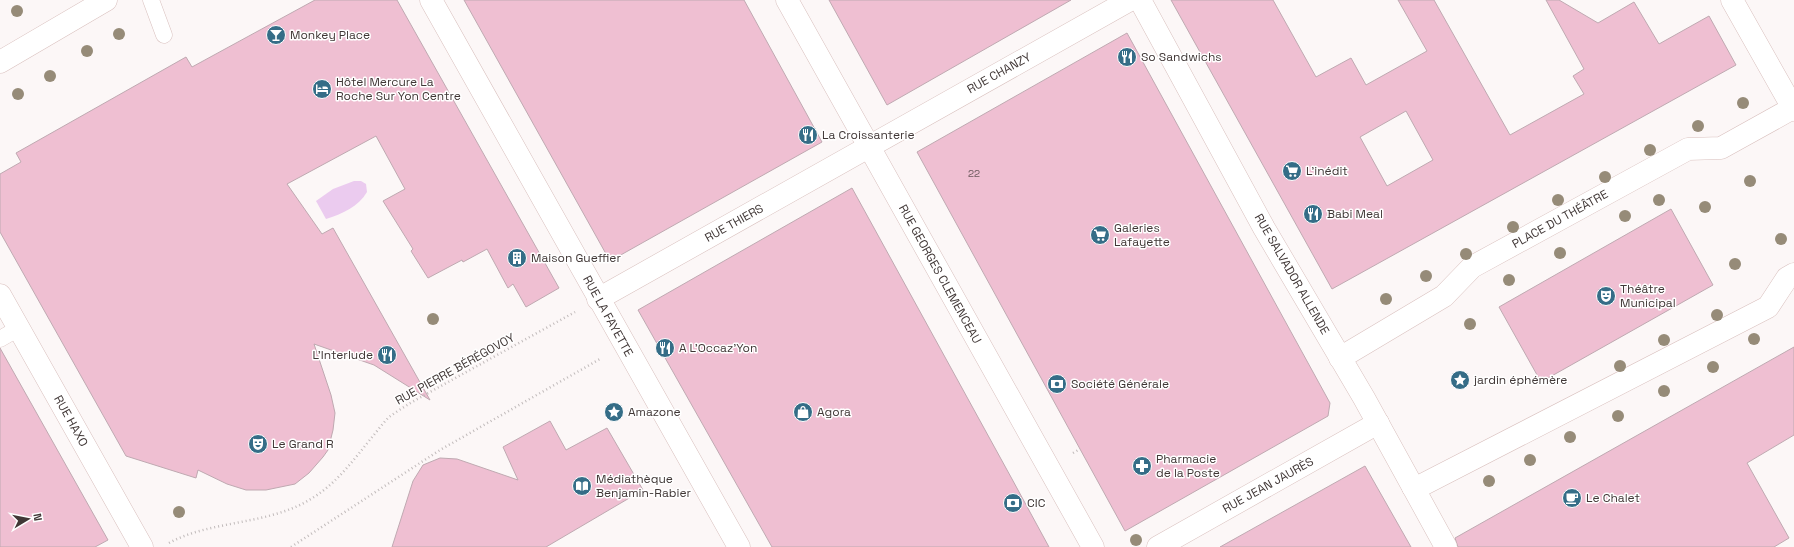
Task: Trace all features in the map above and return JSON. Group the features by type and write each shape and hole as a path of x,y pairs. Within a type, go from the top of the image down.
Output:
{"street":[{"path":"0,62 106,0"},
{"name":"RUE LA FAYETTE","path":"431,0 739,547"},
{"name":"RUE GEORGES CLEMENCEAU","path":"788,0 1093,547"},
{"name":"RUE CHANZY","path":"869,147 1130,0"},
{"name":"RUE SALVADOR ALLENDE","path":"1140,0 1264,228 1378,423 1446,547"},
{"path":"1732,0 1793,109"},
{"name":"PLACE DU THÉÂTRE","path":"1340,358 1444,296 1472,267 1688,149 1721,148 1793,109"},
{"name":"RUE THIERS","path":"598,299 869,147"},
{"path":"1413,487 1422,485 1768,307 1787,278 1794,274"},
{"name":"RUE HAXO","path":"0,295 142,547"},
{"name":"RUE JEAN JAURÈS","path":"1158,547 1378,423"}],"lane":[{"path":"151,0 164,35"},
{"path":"0,339 18,328"}],"path":[{"name":"RUE PIERRE BÉRÉGOVOY","path":"163,547 176,540 211,529 265,518 292,509 314,497 339,476 388,418 412,402 598,299"},
{"path":"291,547 440,450 600,360 615,328"}],"shaded area":[{"path":"354,181 361,181 366,184 367,192 364,197 350,209 326,219 316,201 333,189"}],"building":[{"path":"315,0 397,0 559,288 526,307 513,284 508,288 487,249 428,278 411,251 413,249 383,201 405,189 376,136 287,184 322,234 333,228 430,400 374,365 314,344 331,395 335,413 328,450 309,473 295,484 266,490 246,490 227,484 198,470 196,478 126,456 0,232 0,174 21,162 16,153 186,57 192,67"},
{"path":"464,0 744,0 822,142 610,261"},
{"path":"829,0 1071,0 887,105"},
{"path":"1171,0 1273,0 1316,77 1351,58 1366,85 1427,51 1398,0 1434,0 1510,135 1584,94 1573,76 1584,69 1546,0 1559,0 1598,23 1634,2 1659,44 1709,16 1736,65 1332,289","holes":["1406,111 1433,160 1387,186 1360,137"]},
{"path":"1127,33 1330,403 1328,416 1125,531 917,152"},
{"path":"852,188 1049,547 772,547 638,310"},
{"name":"Théâtre Municipal","path":"1671,209 1713,285 1541,382 1499,307"},
{"path":"1794,347 1794,435 1747,463 1789,538 1774,547 1458,547 1455,538"},
{"path":"0,348 108,540 95,547 0,547"},
{"name":"Médiathèque Benjamin-Rabier","path":"550,421 566,450 607,428 643,490 546,547 392,547 413,481 423,465 440,458 457,459 518,480 503,447"},
{"path":"1365,466 1411,547 1220,547"}],"place":[{"name":"Monkey Place","path":"276,35"},
{"name":"So Sandwichs","path":"1127,57"},
{"name":"Hôtel Mercure La Roche Sur Yon Centre","path":"322,89"},
{"name":"La Croissanterie","path":"808,135"},
{"name":"L'inédit","path":"1292,171"},
{"name":"Babi Meal","path":"1313,214"},
{"name":"Galeries Lafayette","path":"1100,235"},
{"name":"Maison Gueffier","path":"517,258"},
{"name":"Théâtre Municipal","path":"1606,296"},
{"name":"A L'Occaz'Yon","path":"665,348"},
{"name":"L'Interlude","path":"387,355"},
{"name":"jardin éphémère","path":"1460,380"},
{"name":"Société Générale","path":"1057,384"},
{"name":"Amazone","path":"614,412"},
{"name":"Agora","path":"803,412"},
{"name":"Le Grand R","path":"258,444"},
{"name":"Pharmacie de la Poste","path":"1142,466"},
{"name":"Médiathèque Benjamin-Rabier","path":"582,486"},
{"name":"Le Chalet","path":"1572,498"},
{"name":"CIC","path":"1013,503"}]}
